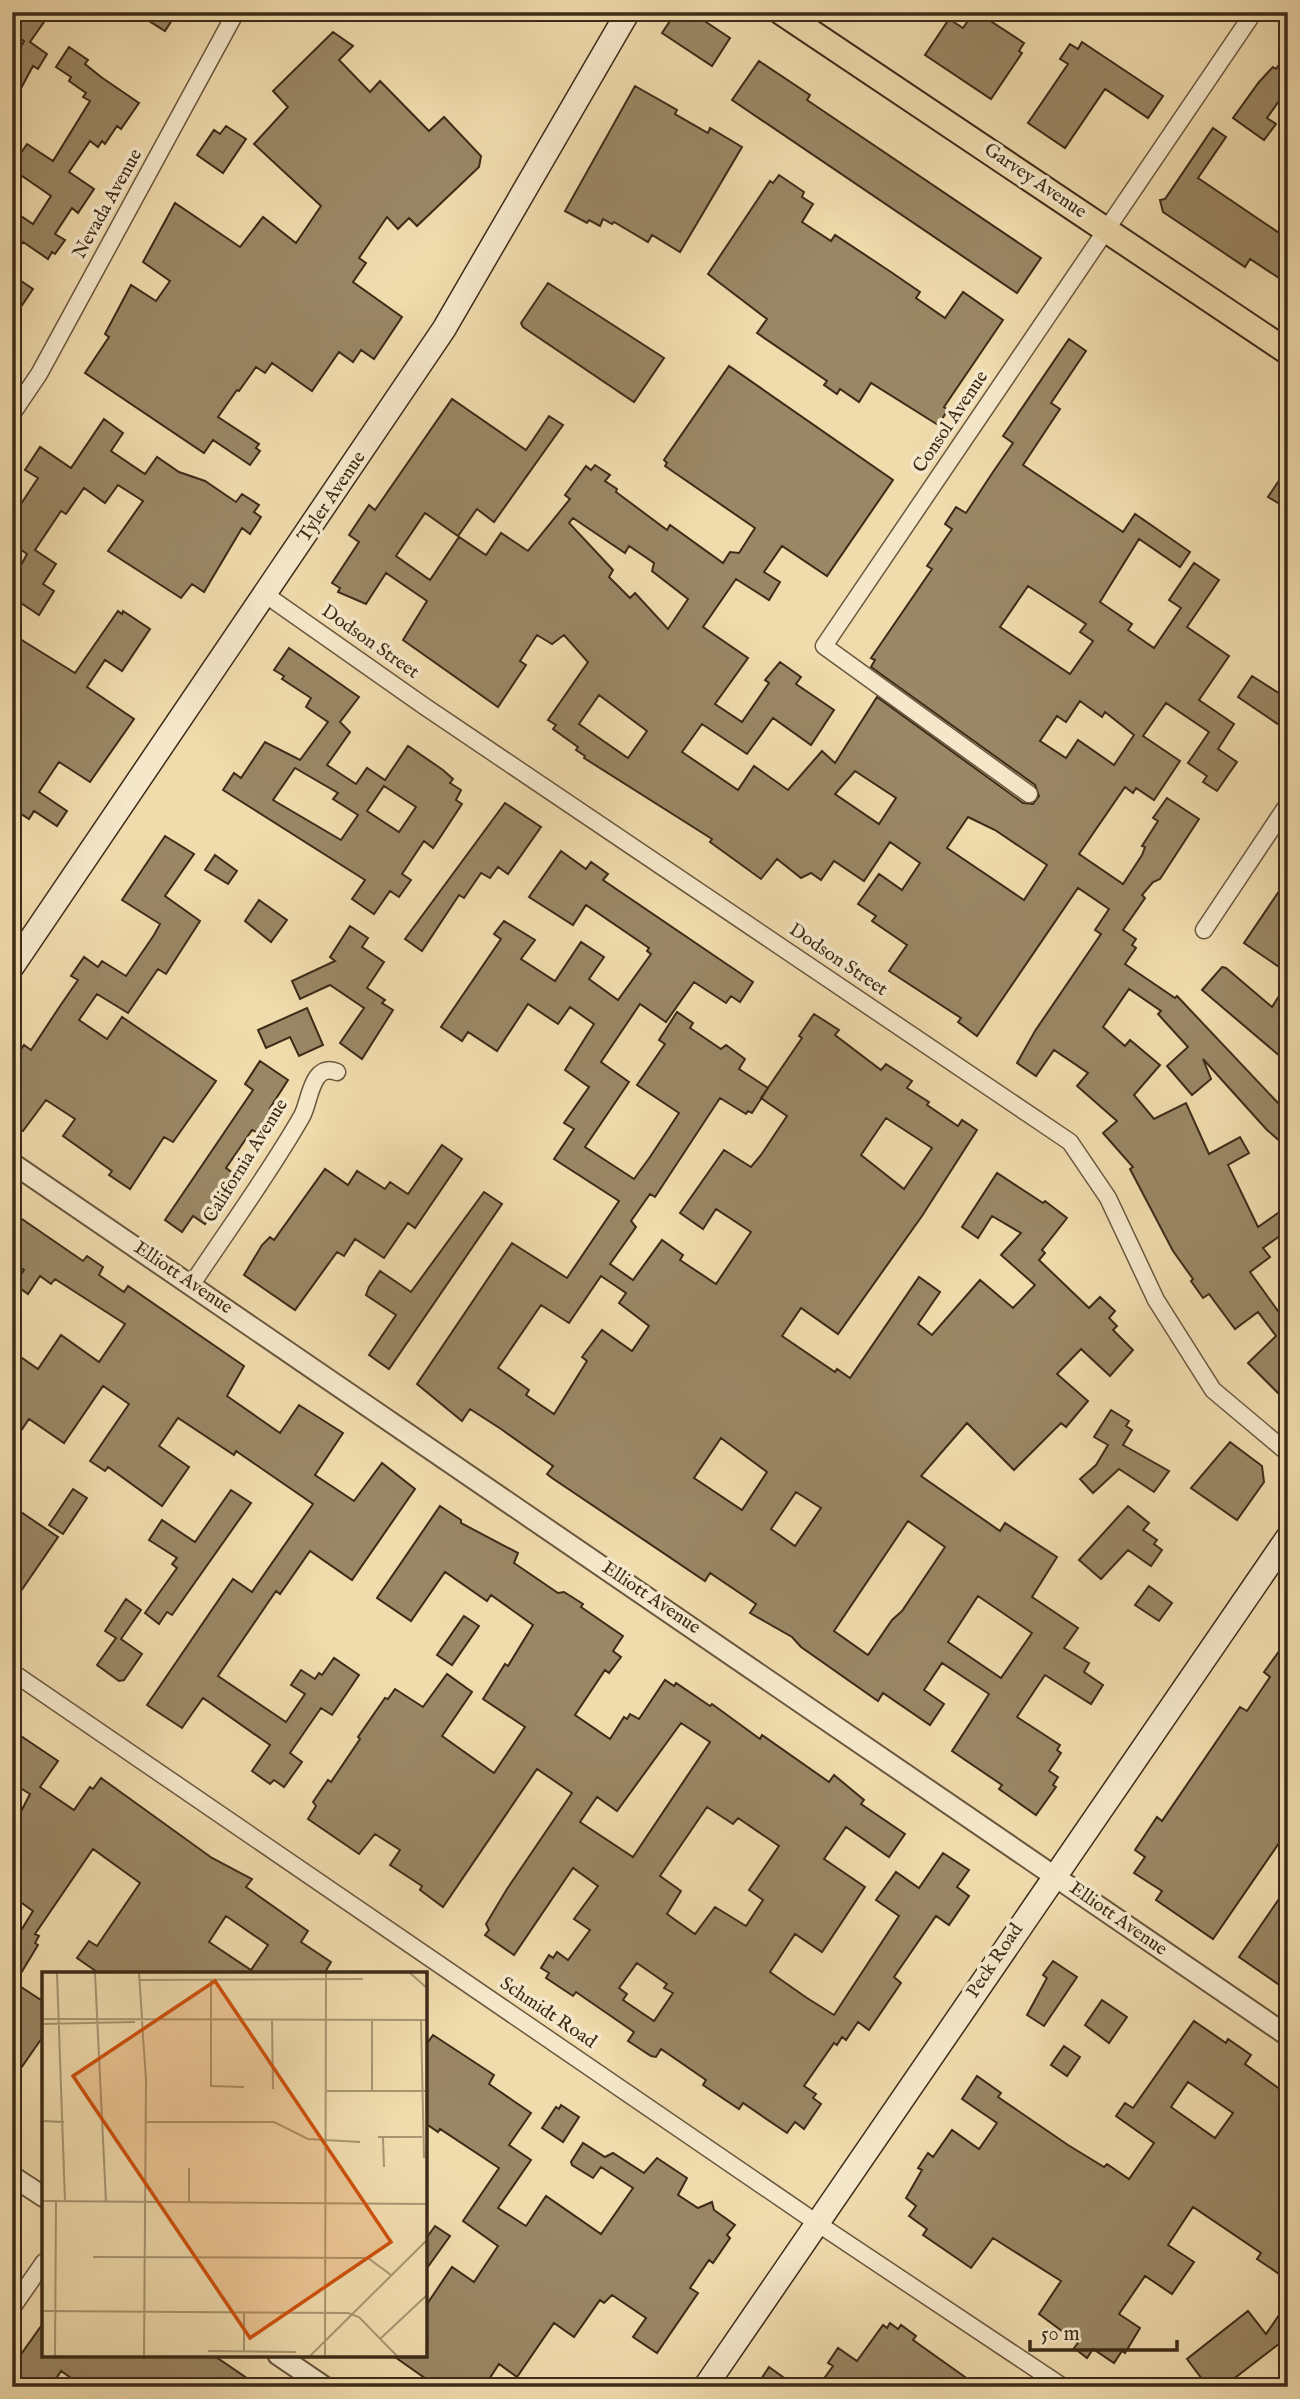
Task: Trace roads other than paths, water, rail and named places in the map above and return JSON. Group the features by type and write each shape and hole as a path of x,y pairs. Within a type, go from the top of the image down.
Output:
{"main road":[{"name":"Tyler Avenue","path":"12,967 444,330 628,12"},
{"name":"Garvey Avenue","path":"781,12 1288,352"},
{"name":"Peck Road","path":"705,2387 1288,1536"}],"street":[{"name":"Nevada Avenue","path":"12,414 39,374 236,12"},
{"name":"Consol Avenue","path":"1029,794 824,646 1254,12"},
{"name":"Dodson Street","path":"266,595 424,706 1070,1142 1108,1198 1156,1300 1213,1390 1288,1453"},
{"path":"1205,930 1288,804"},
{"name":"California Avenue","path":"192,1284 303,1114 314,1082 322,1072 331,1069 337,1072"},
{"name":"Elliott Avenue","path":"12,1163 1288,2036"},
{"name":"Schmidt Road","path":"12,1672 817,2223 1063,2387"},
{"path":"12,2176 42,2196"},
{"path":"12,2308 42,2265"},
{"path":"281,2357 325,2387"}]}
